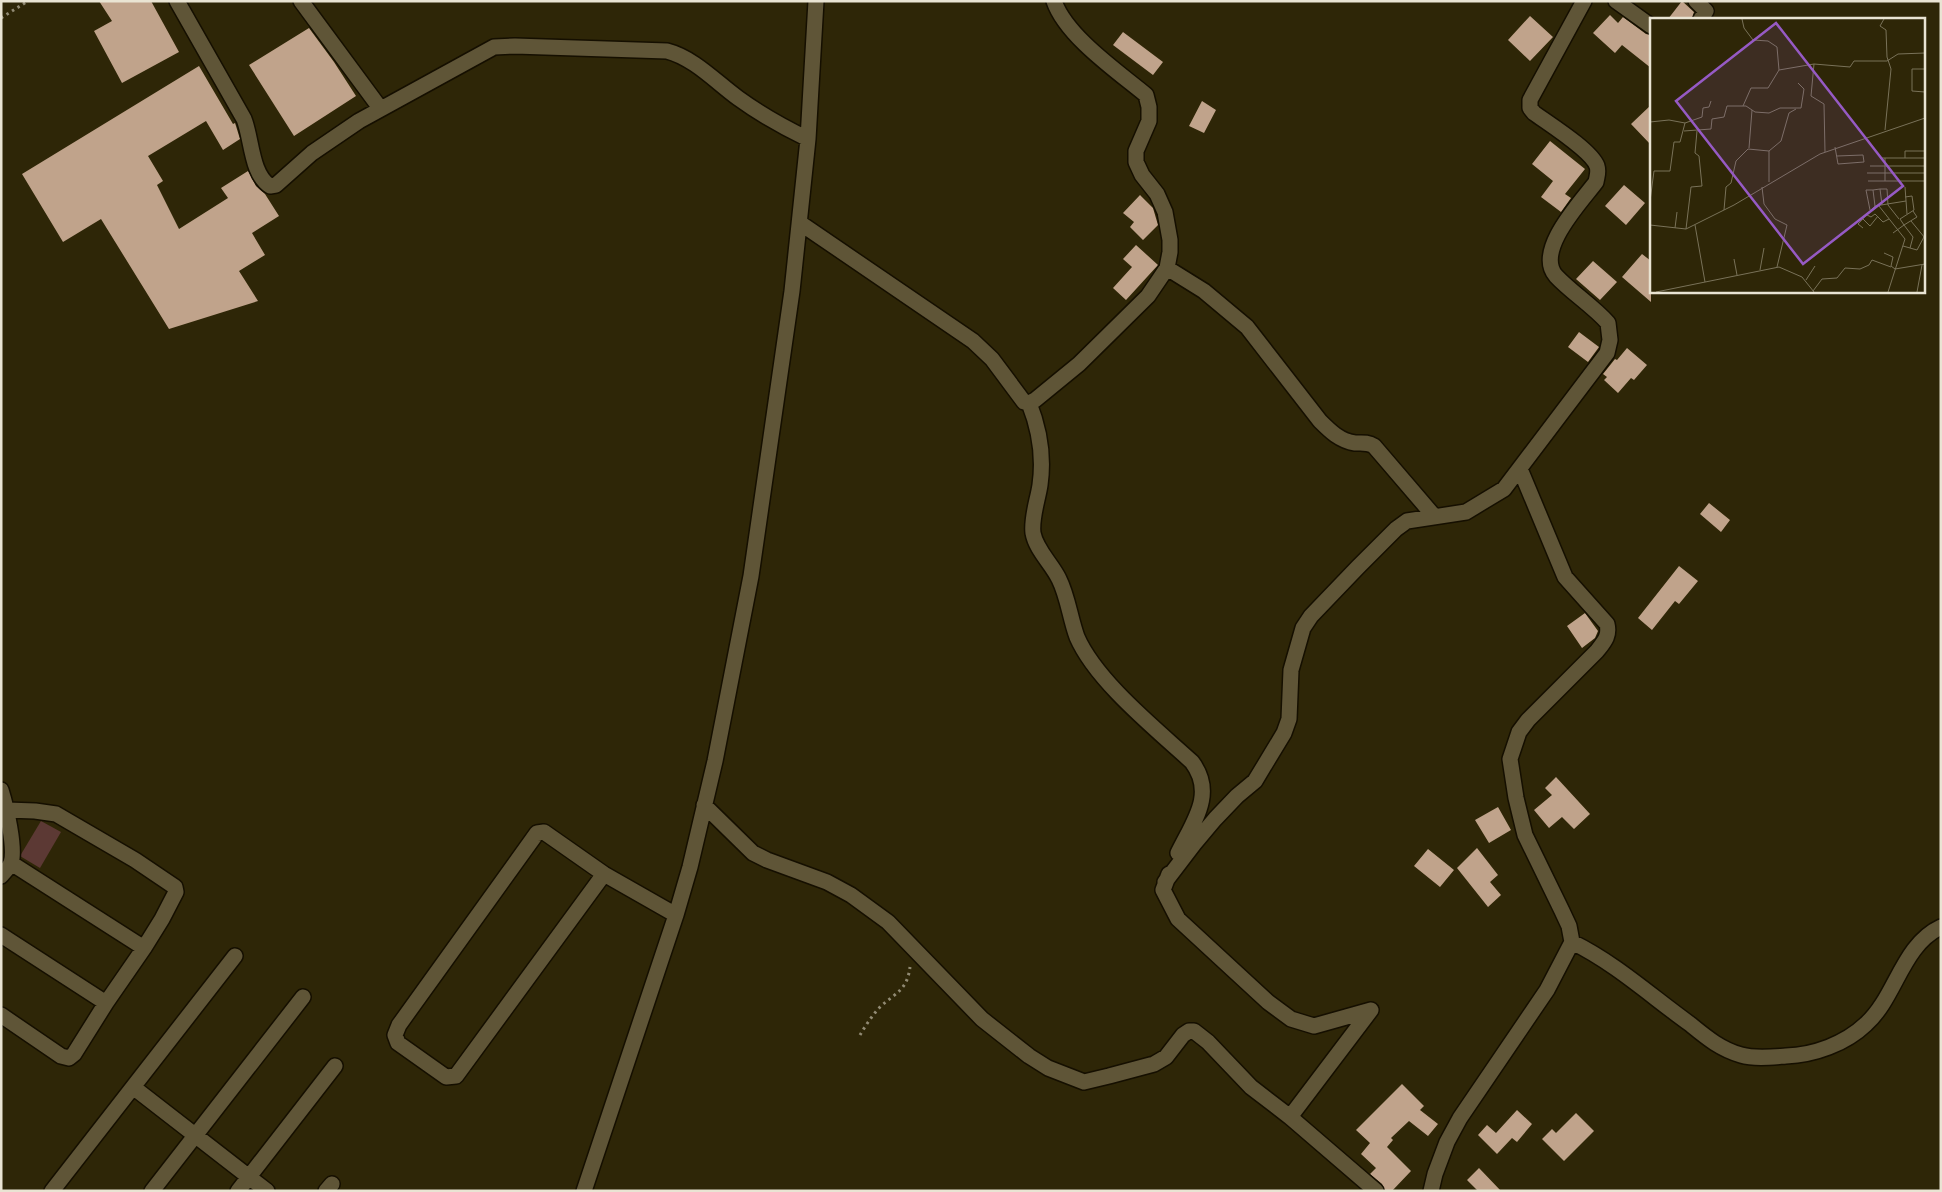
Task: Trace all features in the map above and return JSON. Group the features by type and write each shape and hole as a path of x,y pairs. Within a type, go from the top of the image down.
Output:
{"street":[{"path":"176,1 244,119 249,133 256,168 262,179 270,186 276,185 312,153 380,108 494,47 667,51 687,60 779,125 808,139"},
{"path":"302,1 380,108"},
{"path":"584,1191 676,915 715,762 753,566 792,291 808,139 816,1"},
{"path":"1029,403 1080,364 1148,296 1167,268 1170,252 1165,212 1157,194 1142,174 1136,162 1136,151 1149,121 1149,107 1146,95 1075,35 1060,17 1054,1"},
{"path":"1165,882 1215,819 1254,781 1284,733 1288,719 1291,670 1303,628 1311,616 1396,529 1407,521 1466,512 1504,489 1607,353 1610,340 1608,323 1555,274 1550,262 1552,245 1557,234 1596,182 1598,175 1596,165 1586,152 1530,108 1532,94 1584,1"},
{"path":"1616,1 1650,25"},
{"path":"1696,1 1706,11 1702,18"},
{"path":"800,223 973,341 992,359 1020,398 1029,403 1036,420 1040,443 1040,482 1033,532 1037,544 1060,580 1078,638 1094,663 1121,697 1192,762 1202,780 1204,787 1197,816 1162,890 1178,918 1268,1002 1291,1019 1314,1026 1371,1010 1290,1117"},
{"path":"1167,268 1204,291 1247,327 1320,421 1334,434 1346,440 1369,443 1374,446 1434,516"},
{"path":"1431,1191 1447,1142 1460,1118 1547,990 1572,942 1569,926 1525,835 1516,798 1510,759 1519,732 1528,720 1597,651 1607,637 1608,629 1607,624 1565,577 1520,469"},
{"path":"1,790 7,810 11,842 11,863 1,876"},
{"path":"704,805 753,853 773,863 827,882 851,895 888,922 994,1030 1028,1056 1063,1075 1084,1082 1154,1064 1166,1057 1183,1035 1189,1031 1194,1032 1208,1042 1251,1087 1290,1117 1376,1191"},
{"path":"1,1015 61,1056 68,1058 74,1054 144,948 176,892 175,887 135,860 56,814 34,810 7,810"},
{"path":"604,874 456,1076 446,1077 398,1043 395,1035 399,1025 537,833 544,832 604,874 676,915"},
{"path":"11,863 144,948"},
{"path":"1572,942 1626,975 1718,1046 1743,1056 1775,1057 1804,1055 1819,1051 1858,1031 1867,1023 1886,999 1898,974 1922,939 1941,927"},
{"path":"1,935 106,1003"},
{"path":"52,1191 235,956"},
{"path":"152,1191 302,997"},
{"path":"238,1191 335,1066"},
{"path":"133,1086 267,1191"}],"path":[{"path":"1,18 28,1"},
{"path":"860,1034 880,1007 897,995 908,980 910,963 909,944"}],"shaded area":[{"path":"41,821 61,832 40,868 20,856"}],"building":[{"path":"99,1 151,1 179,52 122,83 94,31 112,21"},
{"path":"1682,1 1694,12 1692,18 1669,18"},
{"path":"1610,15 1618,23 1623,17 1646,34 1650,35 1650,67 1622,45 1615,53 1593,33"},
{"path":"1530,16 1553,37 1530,61 1508,40"},
{"path":"309,28 356,96 294,136 249,65"},
{"path":"1123,32 1163,62 1153,75 1113,45"},
{"path":"199,66 233,124 235,123 240,139 223,150 206,121 148,156 163,181 157,185 179,229 228,198 221,188 248,171 256,186 265,194 279,216 252,233 265,255 239,271 258,301 169,329 101,219 63,242 22,174"},
{"path":"1202,101 1216,110 1204,133 1189,126"},
{"path":"1650,106 1650,144 1631,124"},
{"path":"1550,141 1585,169 1565,194 1571,198 1561,212 1541,197 1553,181 1532,164"},
{"path":"1624,185 1645,203 1626,225 1605,206"},
{"path":"1140,195 1153,208 1158,225 1143,240 1130,227 1134,222 1123,213"},
{"path":"1136,245 1158,265 1126,300 1113,288 1132,267 1123,259"},
{"path":"1642,254 1650,260 1651,302 1622,277"},
{"path":"1593,261 1617,282 1600,300 1576,279"},
{"path":"1579,332 1599,347 1588,362 1568,347"},
{"path":"1627,348 1647,365 1634,380 1631,378 1618,393 1604,380 1607,377 1603,374"},
{"path":"1709,503 1730,520 1721,532 1700,514"},
{"path":"1679,566 1698,581 1679,604 1675,601 1652,630 1638,618"},
{"path":"1585,613 1598,631 1595,638 1582,648 1567,626"},
{"path":"1556,777 1590,814 1574,829 1562,817 1549,828 1534,810 1552,795 1545,788"},
{"path":"1498,807 1511,830 1489,843 1475,820"},
{"path":"1477,848 1498,875 1490,882 1501,895 1488,907 1457,868"},
{"path":"1428,849 1454,870 1440,887 1414,866"},
{"path":"1402,1084 1424,1106 1420,1110 1438,1124 1428,1136 1409,1121 1391,1138 1393,1140 1387,1147 1411,1171 1392,1191 1385,1191 1382,1184 1370,1174 1376,1168 1361,1154 1370,1143 1356,1130"},
{"path":"1517,1110 1532,1124 1517,1142 1512,1138 1497,1154 1478,1135 1487,1125 1496,1133"},
{"path":"1576,1113 1594,1131 1564,1161 1542,1139 1552,1129 1556,1133"},
{"path":"1479,1168 1501,1191 1478,1191 1467,1180"}]}
